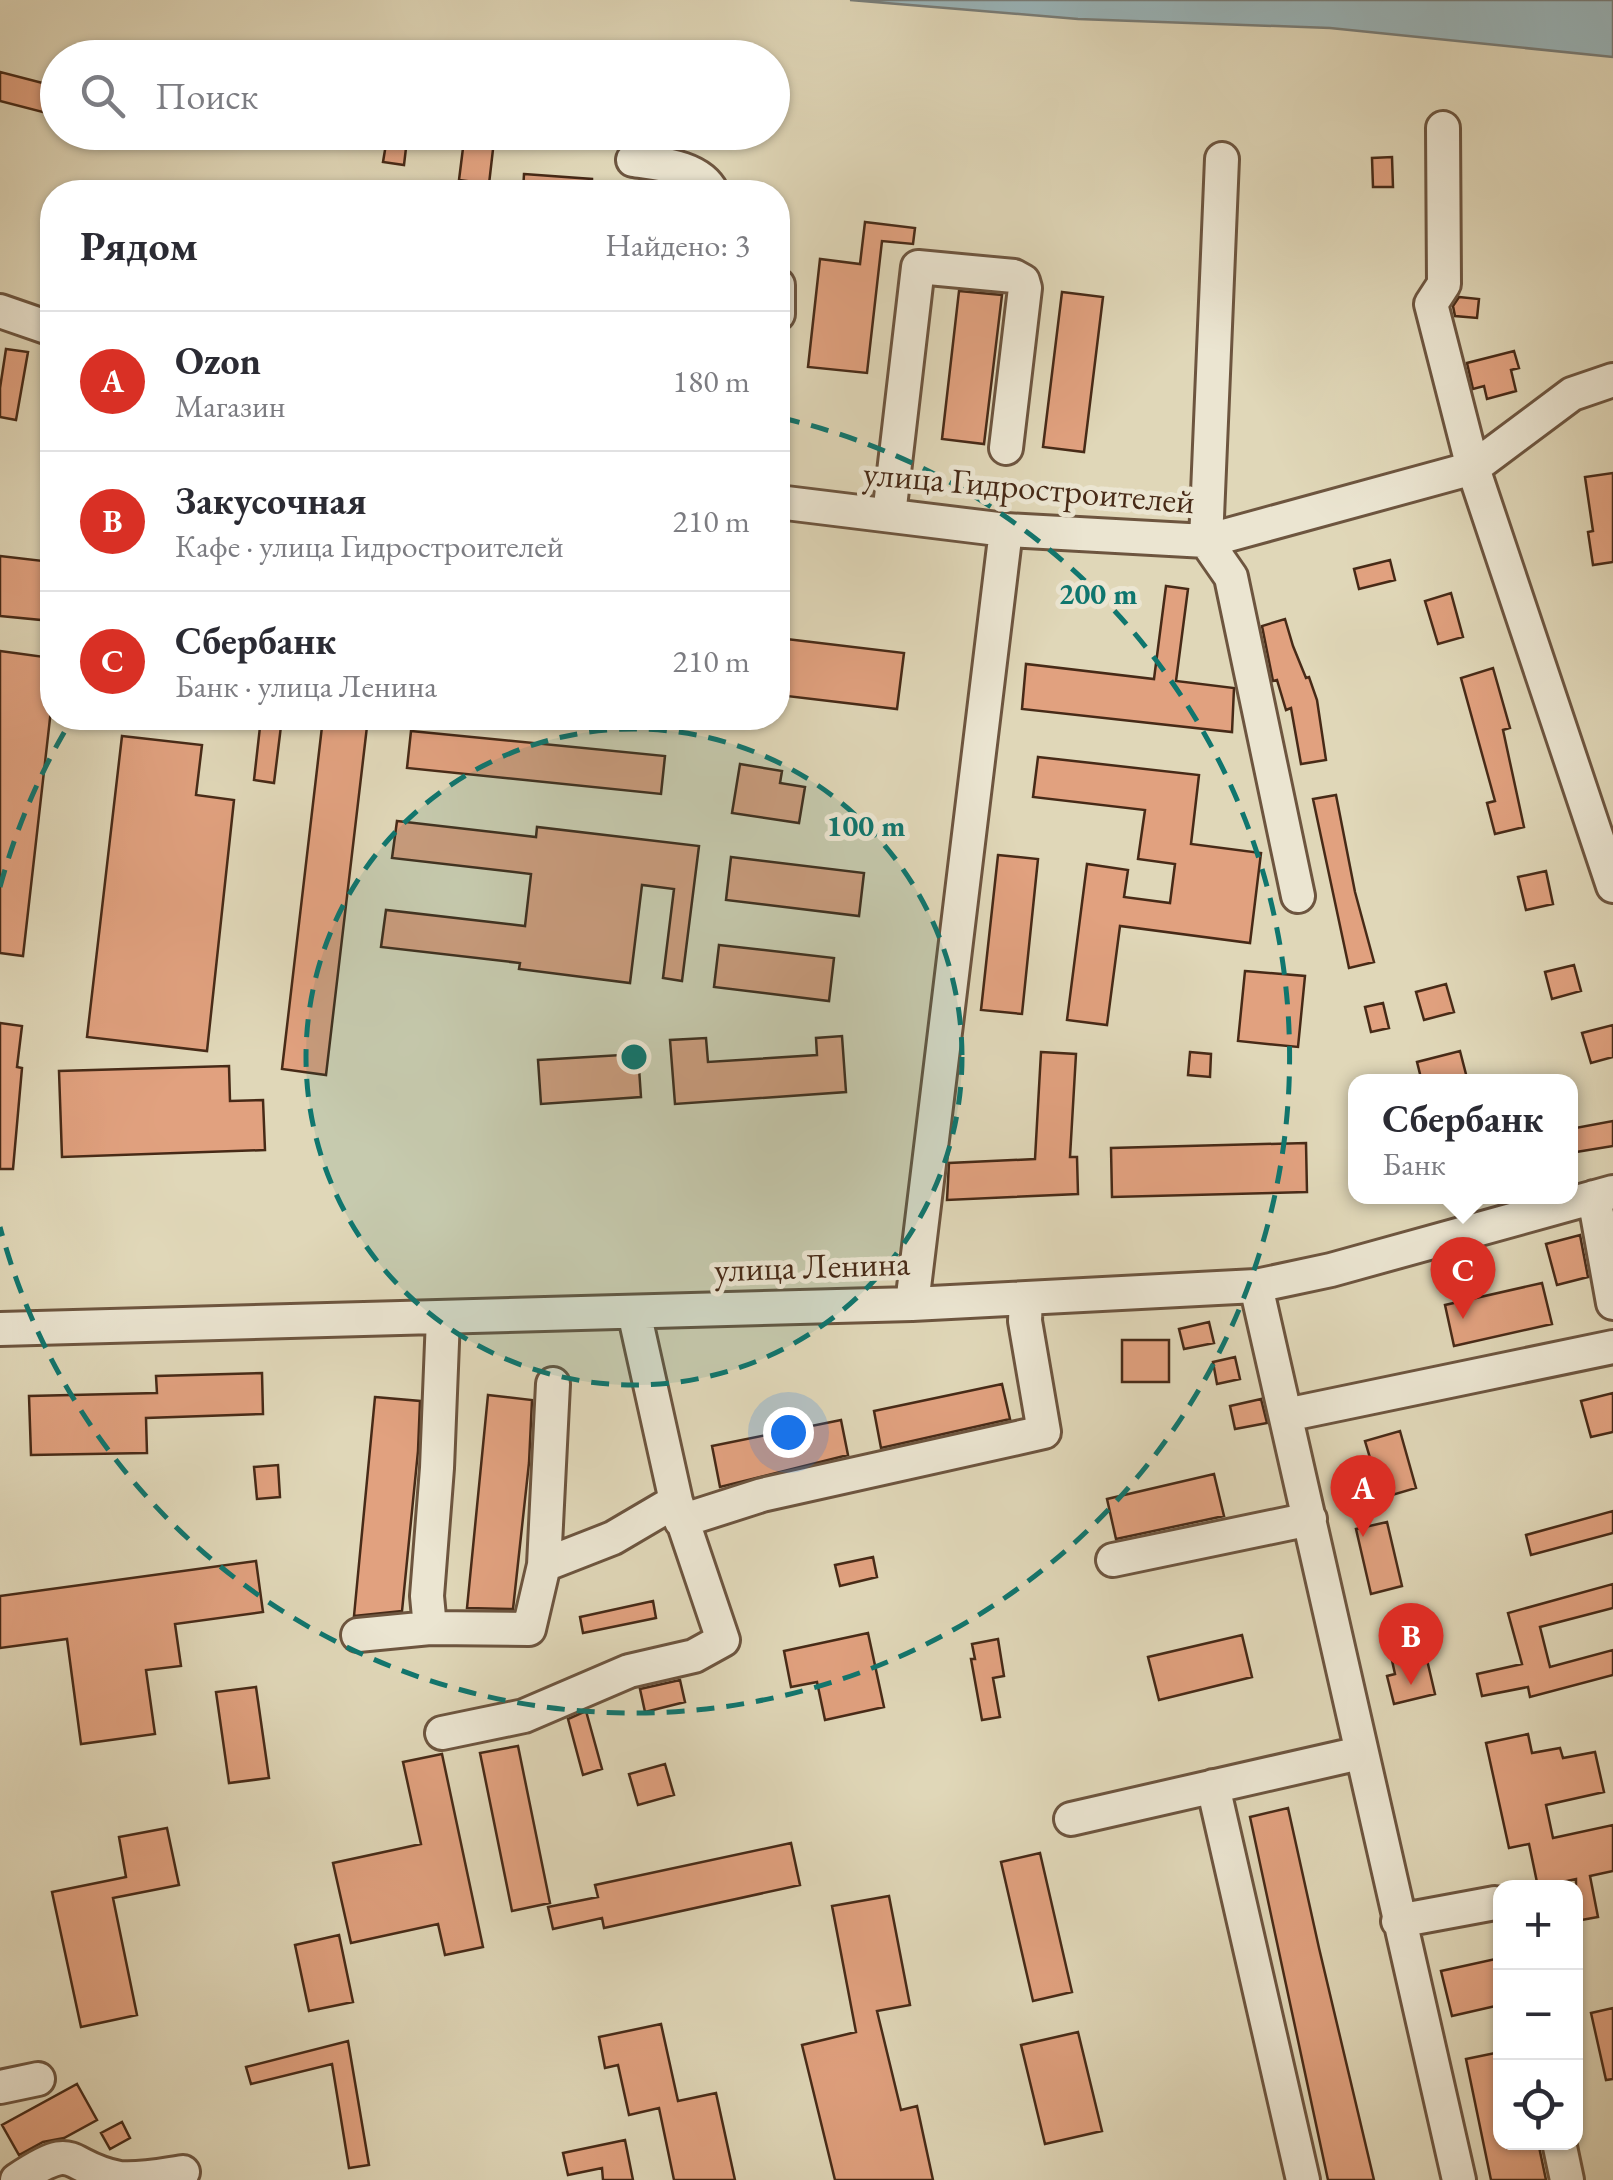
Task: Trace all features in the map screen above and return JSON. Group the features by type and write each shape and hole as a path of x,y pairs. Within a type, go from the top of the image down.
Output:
{"street":[{"path":"1443,128 1444,284 1431,304 1473,468 1613,886"},
{"path":"1222,159 1206,541 1473,468 1572,394 1613,380"},
{"path":"634,160 689,172 702,180"},
{"path":"888,515 918,267 1022,280 1025,288 1006,448"},
{"path":"0,312 40,325"},
{"name":"улица Гидростроителей","path":"790,503 1006,530 1206,541 1230,577 1298,896"},
{"path":"912,1304 1006,530"},
{"path":"1603,1195 1613,1304"},
{"name":"улица Ленина","path":"1578,1202 1603,1195"},
{"name":"улица Ленина","path":"0,1330 912,1304 1256,1286 1331,1270 1570,1204"},
{"path":"1256,1286 1458,2180"},
{"path":"544,1566 678,1511 1044,1432 1025,1321 1026,1298"},
{"path":"442,1733 524,1716 630,1671 694,1656 723,1640 678,1511 634,1312"},
{"path":"430,1628 427,1596 443,1318"},
{"path":"1286,1415 1613,1347"},
{"path":"358,1635 430,1628 529,1629 544,1566 553,1384"},
{"path":"1113,1560 1310,1519"},
{"path":"1071,1819 1360,1753"},
{"path":"1212,1786 1303,2180"},
{"path":"1398,1921 1493,1903"},
{"path":"0,2087 38,2079"},
{"path":"1560,2150 1568,2180"},
{"path":"17,2180 58,2156 77,2159 118,2178 183,2172"}],"water":[{"path":"850,0 1613,0 1613,57 1330,28 1078,19"}],"building":[{"path":"0,72 40,82 40,111 0,101"},
{"path":"385,150 406,150 404,165 383,162"},
{"path":"463,150 493,150 489,180 459,180"},
{"path":"1392,157 1393,187 1373,187 1372,158"},
{"path":"524,174 592,179 592,180 524,180"},
{"path":"865,222 915,228 913,244 882,241 867,373 808,367 820,259 860,264"},
{"path":"959,291 1002,295 984,444 942,439"},
{"path":"1062,292 1103,297 1084,452 1043,447"},
{"path":"1459,297 1479,299 1477,318 1455,316 1453,306"},
{"path":"6,349 28,352 16,420 0,417"},
{"path":"1514,351 1519,368 1511,370 1516,391 1487,399 1484,386 1473,389 1467,363"},
{"path":"1613,473 1613,562 1593,565 1588,532 1593,531 1585,477"},
{"path":"0,556 40,561 40,620 0,616"},
{"path":"1390,560 1395,580 1359,589 1354,569"},
{"path":"1166,586 1188,589 1176,681 1234,688 1232,732 1022,709 1026,664 1154,679"},
{"path":"1451,593 1463,637 1438,644 1425,601"},
{"path":"1285,619 1317,700 1326,760 1301,764 1291,708 1286,710 1277,680 1273,681 1262,626"},
{"path":"790,639 904,653 897,709 790,696"},
{"path":"0,651 40,656 40,730 49,730 23,956 0,953"},
{"path":"1493,668 1510,728 1503,730 1524,827 1495,834 1487,803 1495,801 1461,678"},
{"path":"260,730 281,730 274,783 254,780"},
{"path":"322,730 367,730 326,1075 282,1069"},
{"path":"411,731 665,756 661,794 407,768"},
{"path":"122,736 202,745 196,795 234,800 207,1051 87,1037"},
{"path":"1038,757 1199,775 1191,844 1261,853 1250,943 1120,926 1107,1025 1067,1020 1087,864 1128,870 1124,897 1170,903 1175,864 1138,859 1145,810 1033,797"},
{"path":"740,764 782,771 780,783 805,787 799,823 732,813"},
{"path":"1336,795 1374,962 1349,968 1313,799"},
{"path":"397,821 536,837 537,827 699,846 682,981 663,978 674,889 642,885 630,983 519,969 520,963 381,947 386,910 525,926 531,874 392,858"},
{"path":"998,855 1038,859 1022,1014 981,1010"},
{"path":"731,857 864,873 859,916 726,900"},
{"path":"1546,871 1553,904 1526,910 1518,877"},
{"path":"719,945 834,958 829,1001 714,987"},
{"path":"1574,965 1581,991 1552,999 1545,972"},
{"path":"1245,971 1305,976 1298,1047 1238,1041"},
{"path":"1446,984 1454,1012 1424,1020 1416,992"},
{"path":"1383,1003 1389,1028 1371,1032 1365,1007"},
{"path":"0,1023 22,1026 13,1169 0,1169"},
{"path":"1613,1025 1613,1057 1591,1063 1582,1033"},
{"path":"842,1036 846,1092 675,1104 670,1040 706,1038 708,1062 817,1055 816,1038"},
{"path":"1460,1051 1466,1074 1420,1074 1417,1062"},
{"path":"1041,1052 1076,1054 1070,1157 1077,1157 1078,1194 947,1200 949,1163 1035,1159"},
{"path":"1190,1052 1211,1054 1210,1077 1188,1075"},
{"path":"638,1054 641,1097 541,1104 538,1060"},
{"path":"229,1066 230,1101 263,1100 265,1150 62,1157 59,1071"},
{"path":"1613,1121 1613,1146 1578,1152 1578,1128"},
{"path":"1306,1143 1307,1192 1112,1197 1111,1148"},
{"path":"1580,1235 1588,1277 1557,1285 1546,1244"},
{"path":"1542,1283 1552,1324 1454,1346 1445,1305"},
{"path":"1209,1322 1214,1343 1184,1349 1179,1329"},
{"path":"1122,1340 1169,1340 1169,1382 1122,1382"},
{"path":"1235,1357 1240,1379 1217,1384 1213,1362"},
{"path":"262,1373 263,1414 146,1418 147,1453 31,1455 29,1396 157,1393 156,1376"},
{"path":"1002,1384 1010,1419 881,1448 874,1411"},
{"path":"1613,1393 1613,1432 1591,1437 1581,1401"},
{"path":"488,1395 532,1400 513,1609 467,1608"},
{"path":"375,1397 420,1401 418,1451 402,1611 354,1616"},
{"path":"1261,1399 1267,1423 1235,1429 1230,1406"},
{"path":"841,1420 848,1455 720,1487 712,1446"},
{"path":"1400,1431 1416,1488 1382,1498 1365,1441"},
{"path":"278,1465 280,1497 257,1499 254,1467"},
{"path":"1214,1474 1224,1516 1116,1539 1107,1499"},
{"path":"1613,1511 1613,1533 1531,1555 1526,1535"},
{"path":"1387,1522 1402,1586 1371,1594 1356,1529"},
{"path":"873,1557 877,1577 840,1586 835,1565"},
{"path":"256,1561 263,1612 175,1624 181,1666 146,1670 155,1734 81,1744 67,1639 0,1648 0,1596"},
{"path":"1613,1584 1613,1608 1540,1627 1550,1667 1613,1650 1613,1675 1530,1697 1528,1687 1482,1696 1477,1674 1522,1664 1508,1613"},
{"path":"653,1601 656,1618 583,1633 580,1617"},
{"path":"1417,1617 1435,1694 1394,1704 1387,1676 1395,1674 1384,1624"},
{"path":"868,1633 884,1707 825,1720 817,1682 791,1687 784,1651"},
{"path":"1242,1635 1252,1677 1159,1700 1148,1657"},
{"path":"998,1639 1004,1676 993,1678 1000,1717 982,1720 972,1644"},
{"path":"680,1680 685,1702 645,1712 640,1689"},
{"path":"256,1687 269,1778 229,1783 216,1692"},
{"path":"586,1711 602,1769 583,1775 568,1719"},
{"path":"1528,1734 1532,1753 1560,1748 1563,1758 1595,1752 1604,1792 1546,1805 1553,1838 1613,1825 1613,1871 1590,1876 1598,1917 1583,1920 1583,1880 1537,1880 1529,1844 1509,1848 1486,1743"},
{"path":"518,1746 550,1903 512,1911 480,1753"},
{"path":"442,1754 483,1947 445,1955 438,1924 351,1943 333,1863 421,1844 403,1762"},
{"path":"665,1764 674,1795 638,1805 629,1774"},
{"path":"1288,1808 1374,2180 1328,2180 1250,1817"},
{"path":"167,1828 179,1885 113,1898 137,2015 81,2027 52,1892 126,1877 119,1837"},
{"path":"791,1843 800,1885 604,1928 602,1918 553,1929 548,1907 598,1897 595,1885"},
{"path":"1040,1853 1072,1992 1033,2001 1001,1862"},
{"path":"889,1896 910,2005 877,2011 901,2110 917,2106 933,2180 835,2180 802,2045 856,2032 832,1906"},
{"path":"339,1935 353,2002 309,2011 295,1945"},
{"path":"1493,1960 1493,2007 1452,2016 1441,1971"},
{"path":"1613,2008 1613,2079 1606,2080 1591,2013"},
{"path":"661,2024 678,2101 716,2093 735,2180 674,2180 659,2108 629,2115 618,2065 605,2068 599,2037"},
{"path":"1078,2032 1102,2131 1045,2144 1021,2045"},
{"path":"348,2041 369,2165 349,2168 332,2064 251,2084 246,2067"},
{"path":"1493,2053 1493,2150 1540,2150 1546,2180 1491,2180 1466,2059"},
{"path":"77,2084 97,2120 19,2155 2,2125"},
{"path":"122,2122 130,2138 110,2149 101,2133"},
{"path":"625,2140 633,2180 603,2180 602,2168 568,2175 563,2153"}],"place":[{"name":"Сбербанк","path":"1463,1319"},
{"name":"Ozon","path":"1363,1537"},
{"name":"Закусочная","path":"1411,1685"}]}
